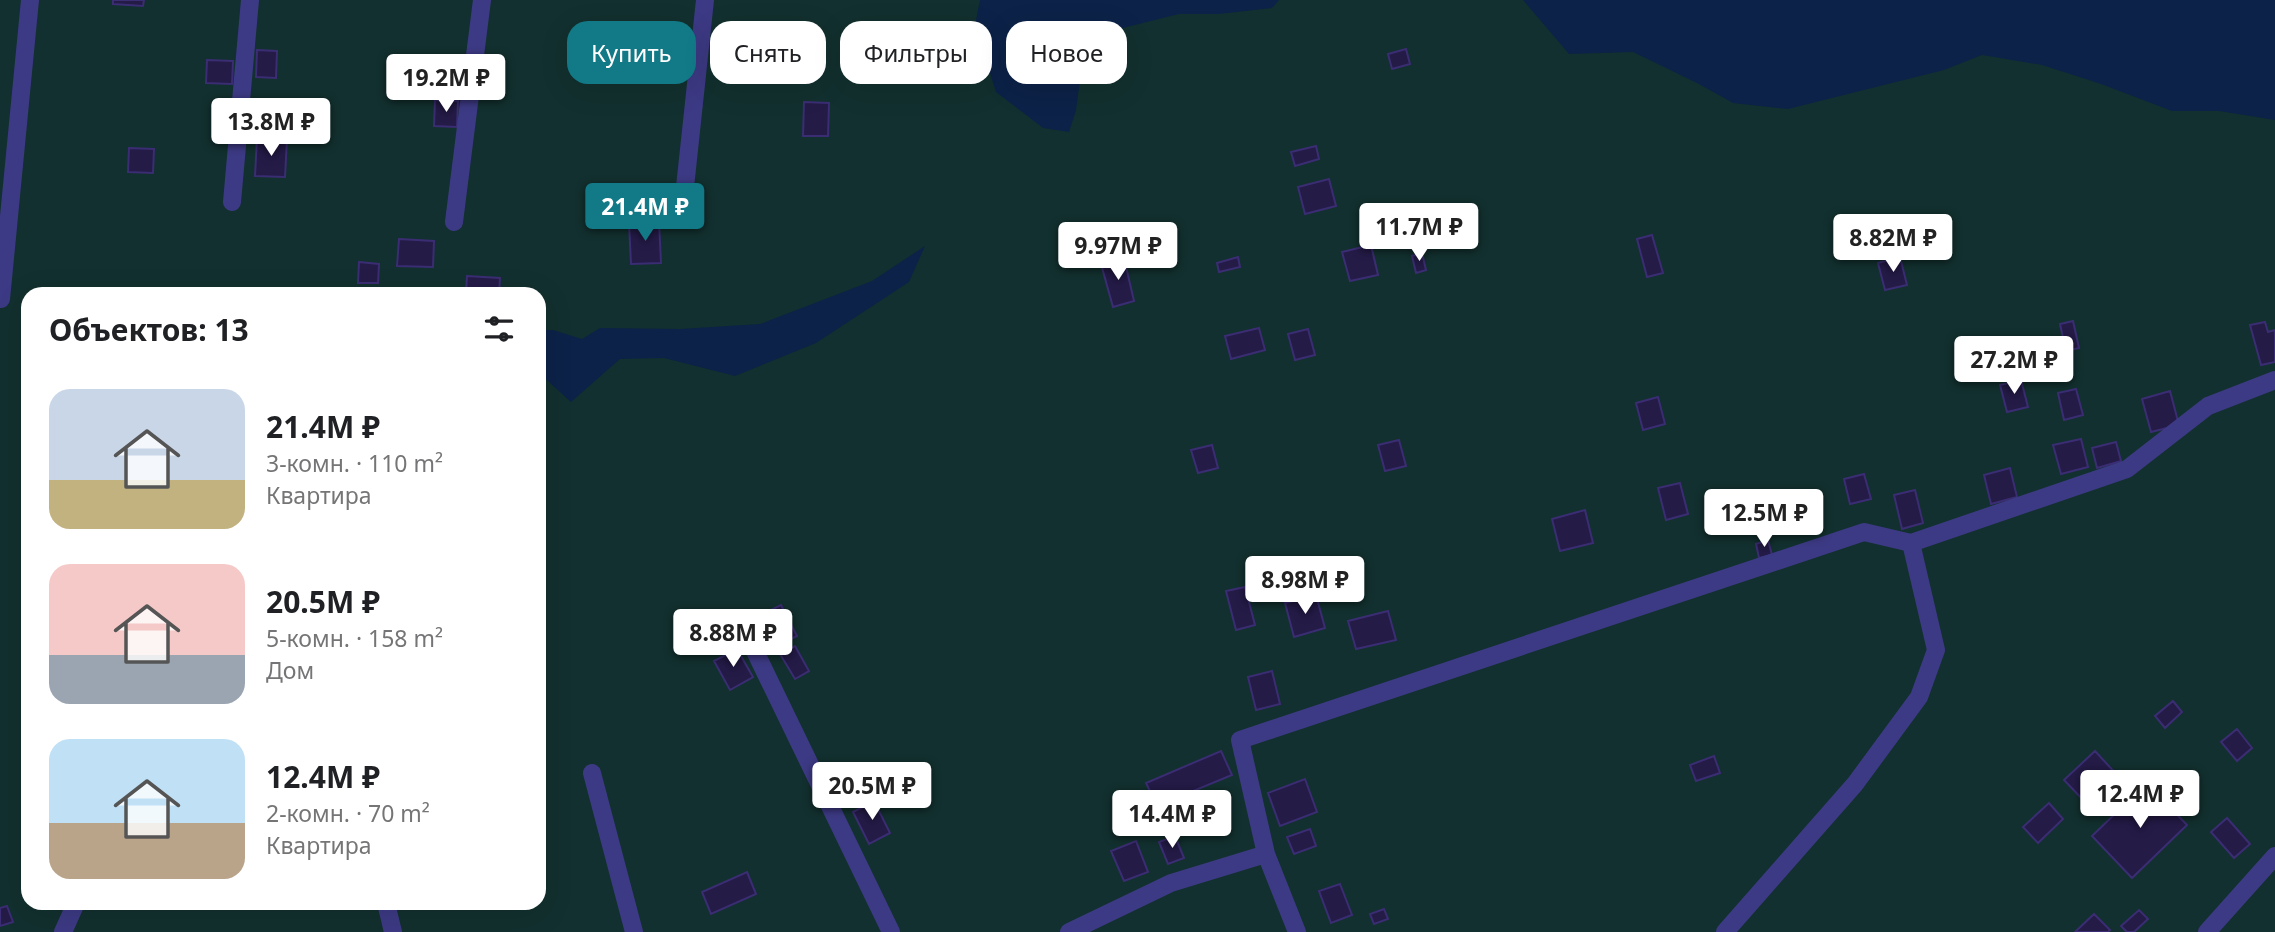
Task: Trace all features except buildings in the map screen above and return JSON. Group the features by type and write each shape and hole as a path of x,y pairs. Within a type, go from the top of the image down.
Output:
{"lane":[{"path":"1,299 30,0"},
{"path":"232,202 250,0"},
{"path":"454,222 482,0"},
{"path":"685,187 705,0"},
{"path":"1297,932 1266,854 1240,740 1864,533 1911,542 2127,469 2208,406 2275,380"},
{"path":"1725,932 1855,784 1919,697 1936,650 1911,542"},
{"path":"752,645 891,932"},
{"path":"592,773 634,932"},
{"path":"1069,932 1171,883 1266,854"},
{"path":"2207,932 2275,856"},
{"path":"63,932 73,910"},
{"path":"388,910 393,932"}],"green space":[{"path":"0,0 2275,0 2275,932 0,932"}],"water":[{"path":"980,0 1279,0 1272,8 1219,14 1179,14 1127,27 1127,21 1006,21 1006,84 1079,84 1076,110 1069,132 1043,128 996,92 992,79 992,21 976,21"},
{"path":"1523,0 2275,0 2275,120 2219,111 2172,111 2042,65 1982,55 1944,70 1788,109 1733,103 1633,52 1569,54"},
{"path":"925,246 909,282 816,343 735,376 664,358 620,359 571,402 546,379 546,330 582,339 600,328 680,329 760,324 872,281"}]}
